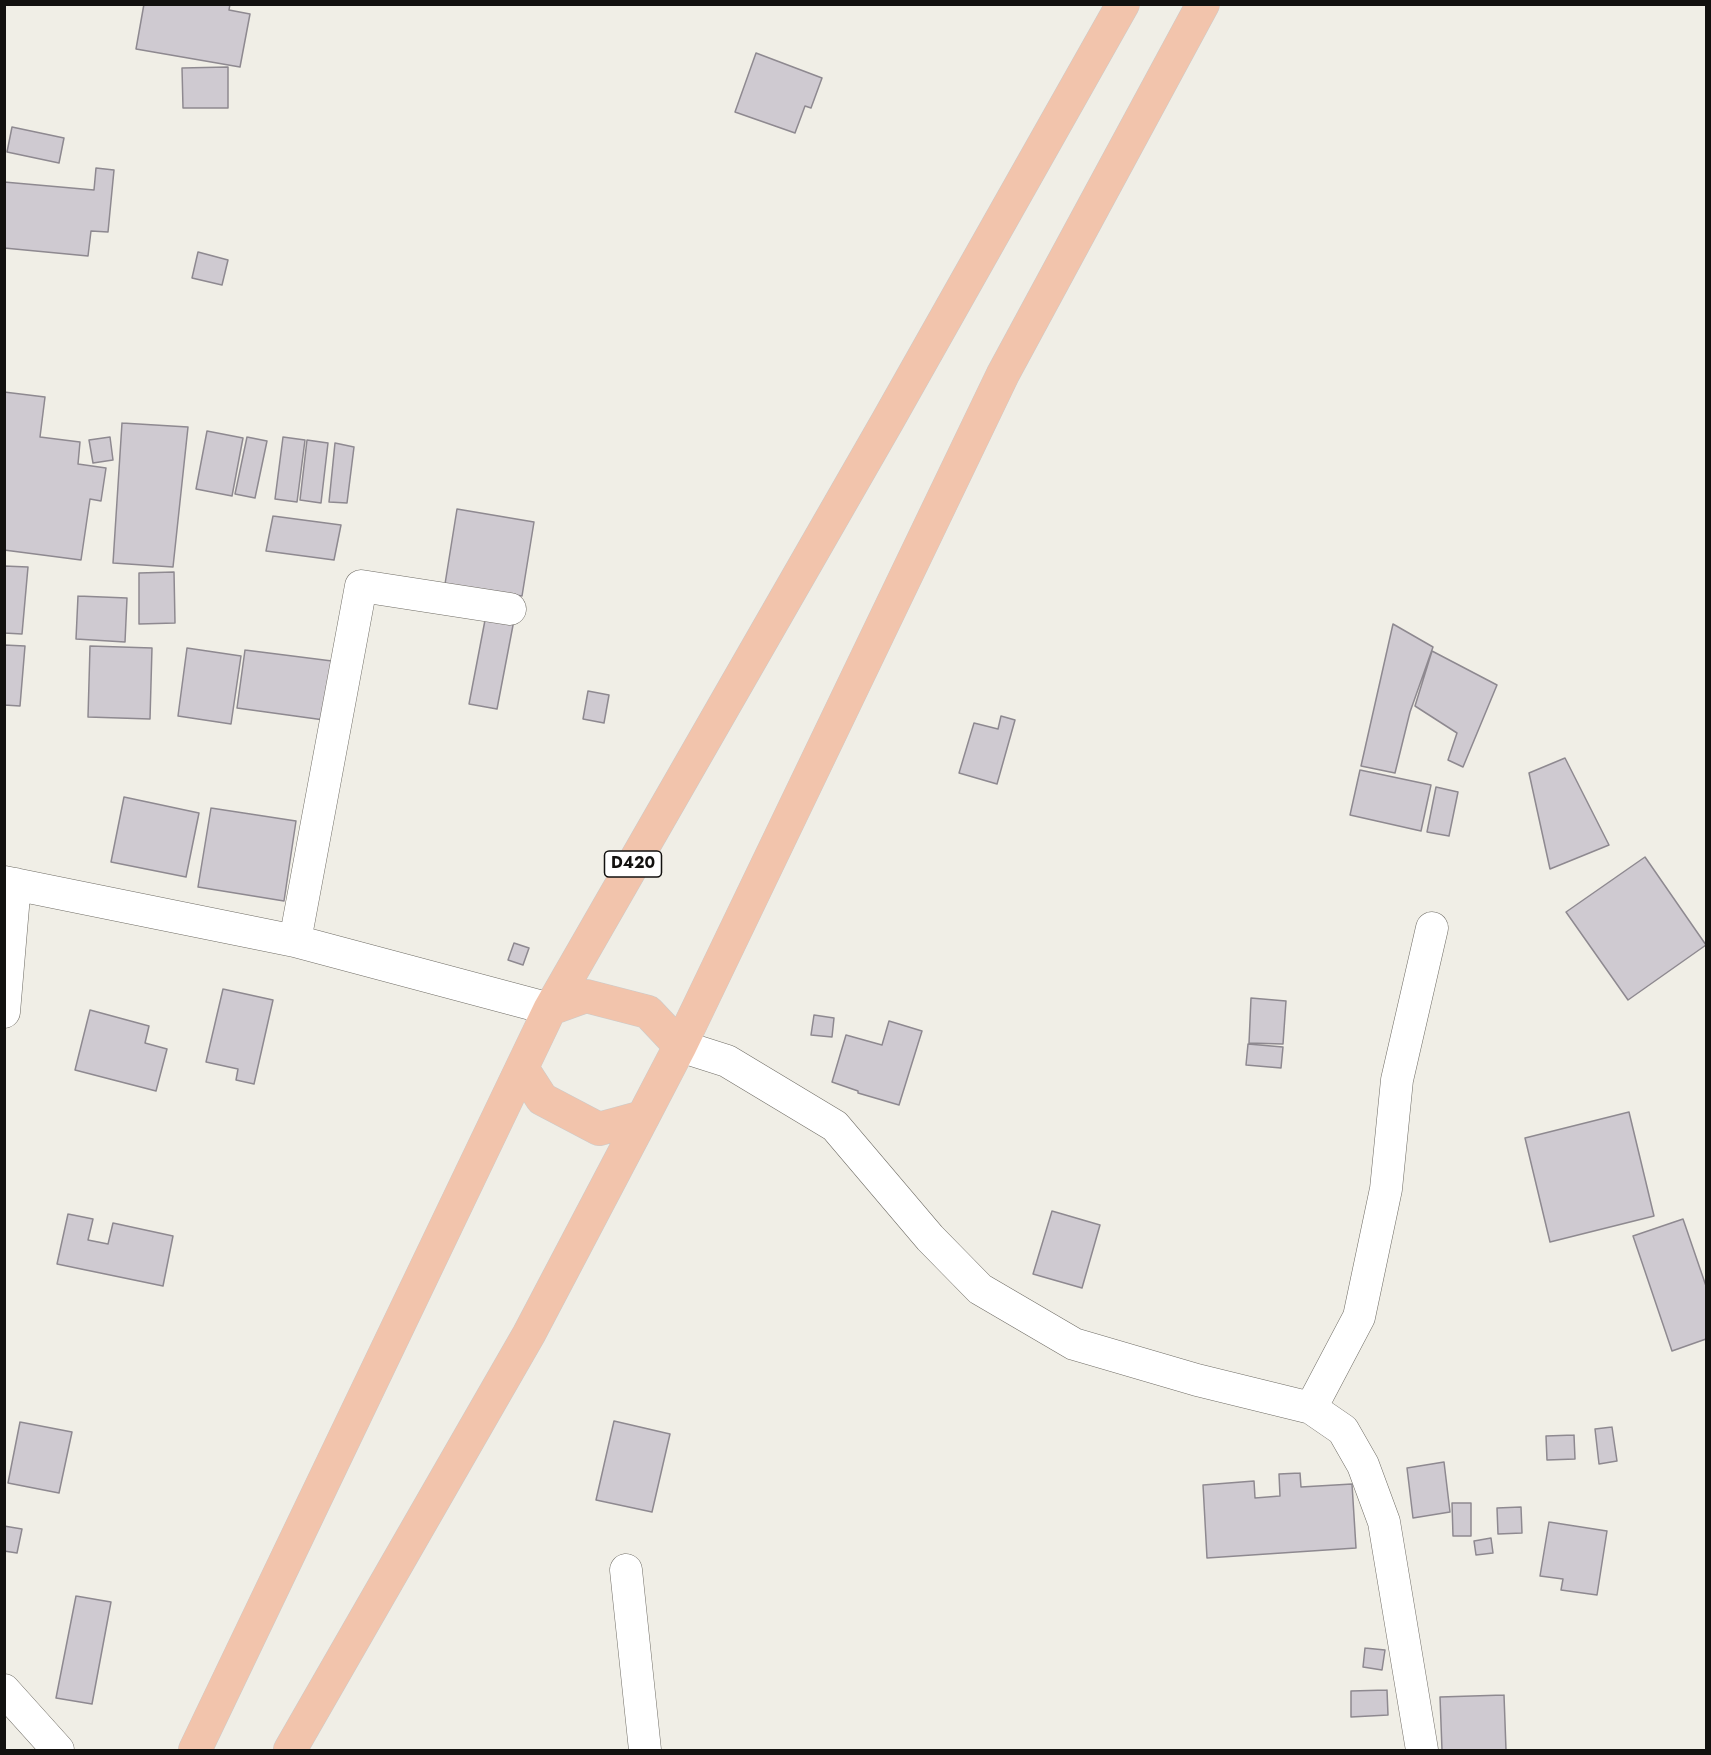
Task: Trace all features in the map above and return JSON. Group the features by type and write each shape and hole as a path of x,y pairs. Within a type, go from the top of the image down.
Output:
{"main road":[{"name":"D420","path":"195,1750 550,1009 881,433 1123,4"},
{"path":"290,1750 529,1334 643,1117 680,1046 1003,374 1203,4"},
{"path":"550,1009 586,996 648,1012 680,1046"},
{"path":"522,1068 542,1099 599,1129 643,1117"}],"street":[{"path":"295,941 361,586 510,609"},
{"path":"4,1012 10,883 295,941 550,1009"},
{"path":"1311,1408 1359,1317 1386,1190 1397,1080 1432,928"},
{"path":"680,1046 727,1061 834,1126 930,1238 980,1289 1074,1344 1197,1380 1311,1408 1343,1430 1364,1465 1384,1522 1422,1750"},
{"path":"626,1570 645,1750"},
{"path":"4,1690 58,1750"}],"building":[{"path":"144,4 230,4 229,10 250,14 240,67 136,49"},
{"path":"756,53 822,78 811,108 805,106 795,133 735,112"},
{"path":"228,67 228,108 183,108 182,68"},
{"path":"12,127 64,138 59,163 7,152"},
{"path":"96,168 114,170 108,232 91,231 88,256 4,248 4,182 94,190"},
{"path":"198,252 228,260 222,285 192,278"},
{"path":"4,392 45,397 40,437 80,442 78,464 106,468 101,501 90,499 81,560 4,550"},
{"path":"122,423 188,427 173,567 113,563"},
{"path":"207,431 243,438 232,496 196,489"},
{"path":"110,437 113,460 93,463 89,440"},
{"path":"247,437 267,441 255,498 235,494"},
{"path":"283,437 305,440 297,502 275,499"},
{"path":"307,440 328,443 321,503 300,500"},
{"path":"335,443 354,447 347,503 329,502"},
{"path":"457,509 534,522 522,596 445,584"},
{"path":"273,516 341,525 334,560 266,551"},
{"path":"4,566 28,567 22,634 4,633"},
{"path":"174,572 175,623 139,624 139,573"},
{"path":"78,596 127,598 125,642 76,639"},
{"path":"486,615 514,620 497,709 469,704"},
{"path":"1393,624 1433,647 1410,712 1395,773 1361,766"},
{"path":"4,645 25,646 20,706 4,705"},
{"path":"90,646 152,648 150,719 88,717"},
{"path":"187,648 241,656 231,724 178,716"},
{"path":"245,650 332,661 324,720 237,708"},
{"path":"1432,651 1497,685 1463,767 1448,760 1457,733 1415,706"},
{"path":"588,691 609,695 604,723 583,719"},
{"path":"1001,716 1015,720 997,784 959,773 974,723 998,729"},
{"path":"1565,758 1609,845 1550,869 1529,773"},
{"path":"1360,770 1431,785 1421,831 1350,815"},
{"path":"1436,787 1458,792 1449,836 1427,832"},
{"path":"124,797 199,813 186,877 111,862"},
{"path":"211,808 296,821 284,901 198,887"},
{"path":"1645,857 1706,945 1628,1000 1566,912"},
{"path":"514,943 529,948 523,965 508,960"},
{"path":"223,989 273,1000 254,1084 236,1080 238,1069 206,1062"},
{"path":"1251,998 1286,1001 1283,1044 1249,1043"},
{"path":"90,1010 149,1026 145,1043 167,1049 156,1091 75,1070"},
{"path":"814,1015 834,1018 832,1037 811,1035"},
{"path":"889,1021 922,1031 899,1105 858,1093 858,1091 832,1082 846,1035 882,1045"},
{"path":"1248,1044 1283,1047 1281,1068 1246,1065"},
{"path":"1629,1112 1654,1216 1550,1242 1525,1138"},
{"path":"1052,1211 1100,1225 1082,1288 1033,1274"},
{"path":"68,1214 93,1219 88,1240 108,1244 113,1223 173,1236 163,1286 57,1264"},
{"path":"1683,1219 1706,1286 1706,1339 1672,1351 1633,1236"},
{"path":"614,1421 670,1434 652,1512 596,1500"},
{"path":"20,1422 72,1432 59,1493 8,1483"},
{"path":"1612,1427 1617,1461 1599,1464 1595,1429"},
{"path":"1574,1435 1575,1459 1547,1460 1546,1436"},
{"path":"1444,1462 1450,1512 1413,1518 1407,1468"},
{"path":"1300,1473 1301,1487 1352,1484 1356,1548 1207,1558 1203,1485 1254,1481 1255,1498 1280,1496 1279,1474"},
{"path":"1452,1503 1471,1503 1471,1536 1453,1536"},
{"path":"1521,1507 1522,1533 1498,1534 1497,1508"},
{"path":"1549,1522 1607,1531 1597,1595 1561,1590 1563,1579 1540,1576"},
{"path":"4,1526 22,1529 17,1553 4,1551"},
{"path":"1491,1538 1493,1553 1476,1555 1474,1541"},
{"path":"76,1596 111,1602 92,1704 56,1698"},
{"path":"1365,1648 1385,1650 1382,1670 1363,1667"},
{"path":"1387,1690 1388,1715 1351,1717 1351,1691"},
{"path":"1504,1695 1506,1750 1442,1750 1440,1697"}]}
